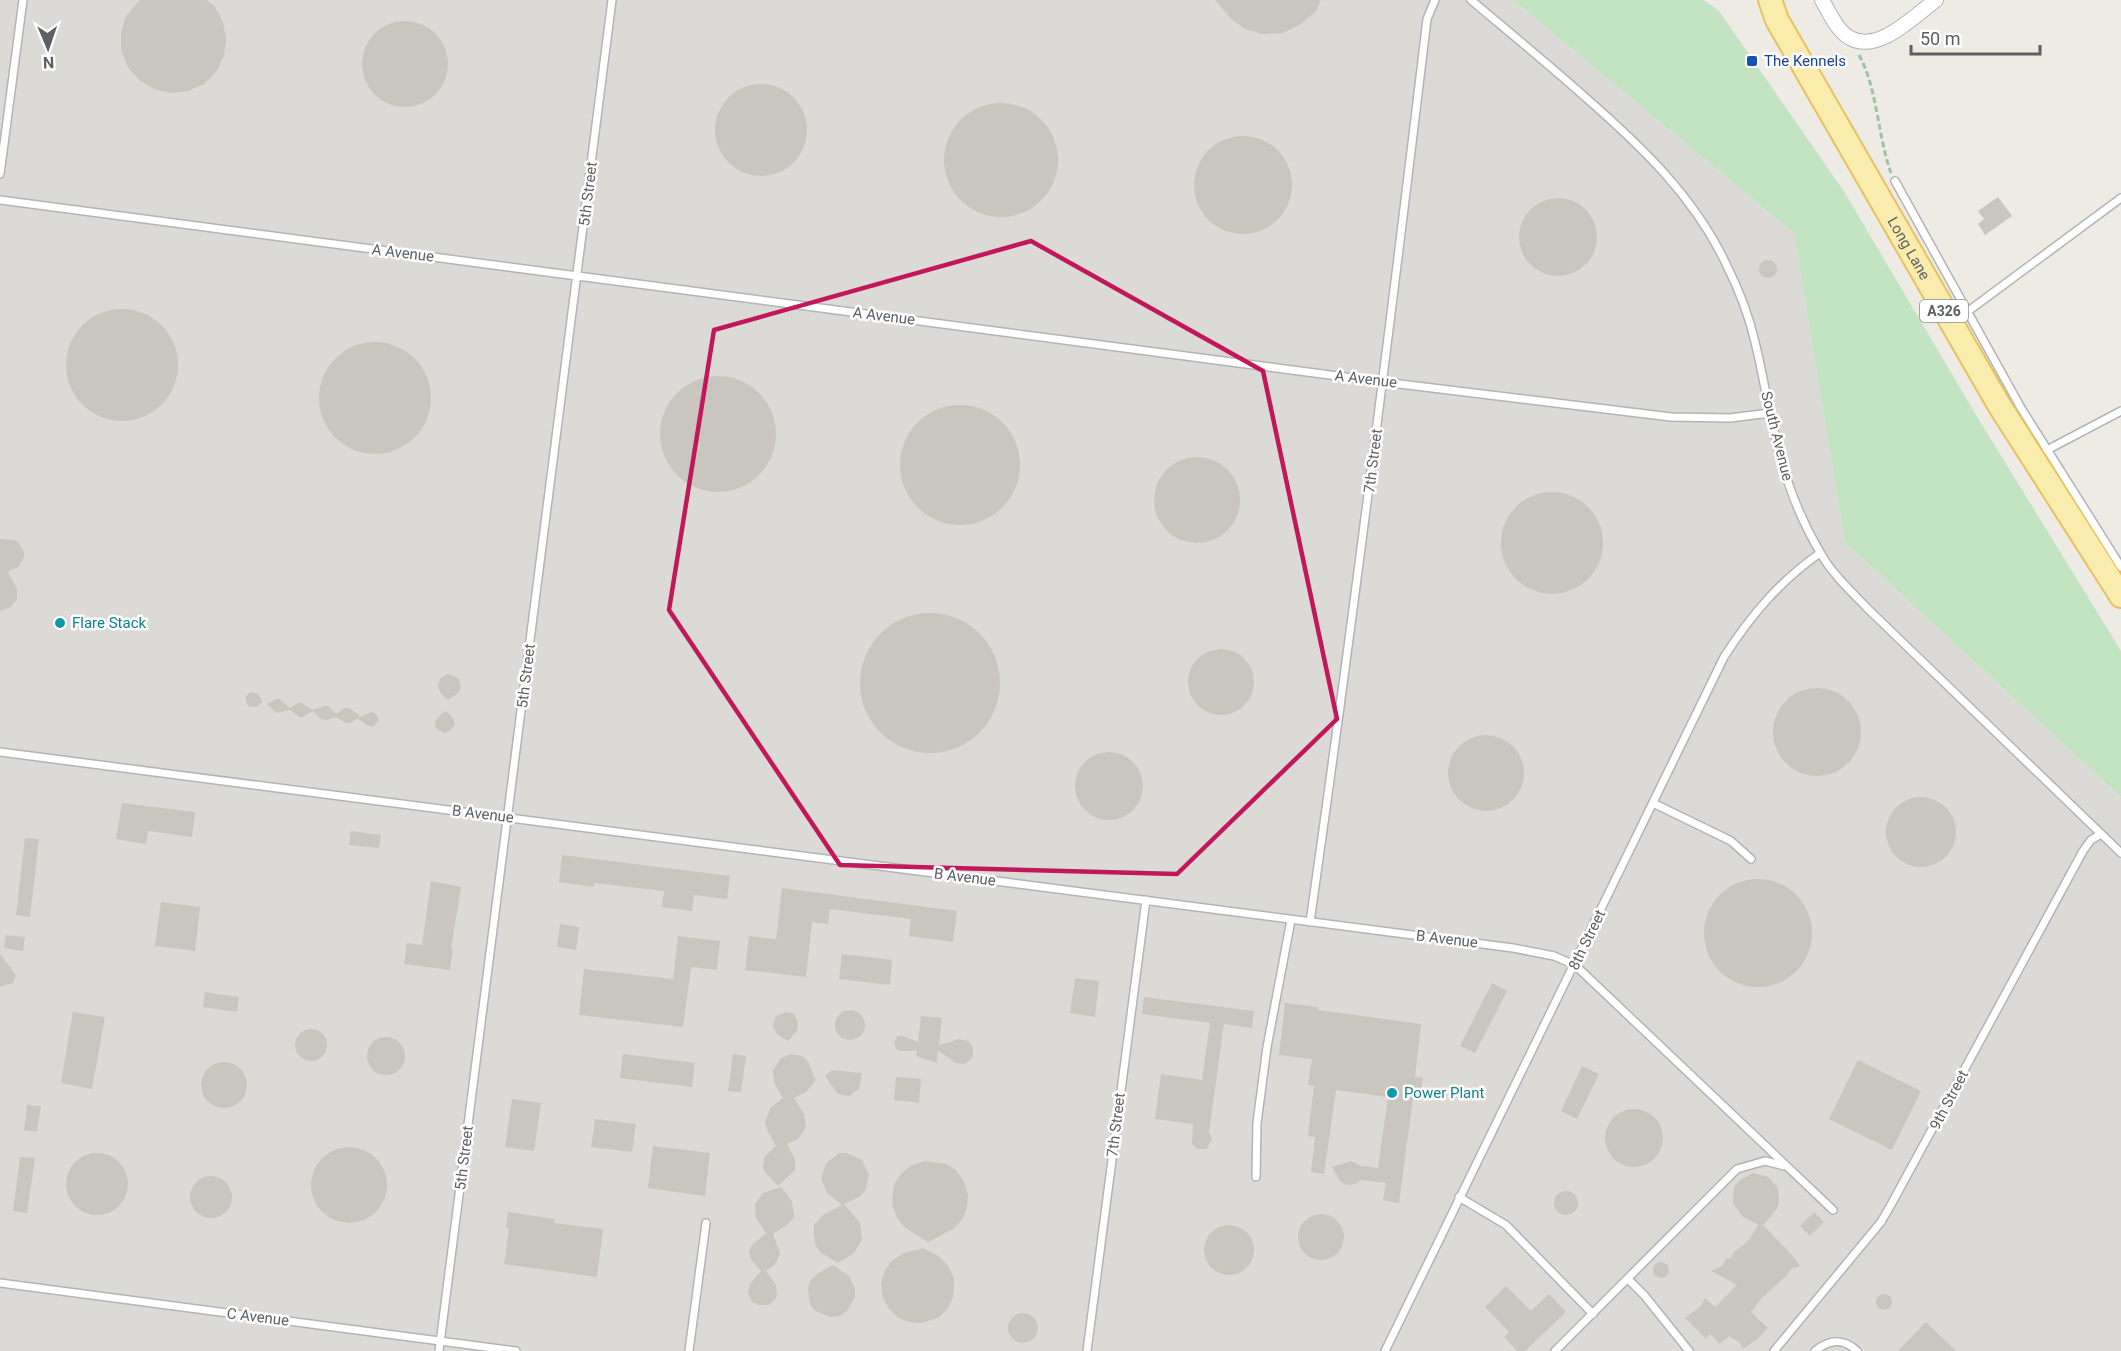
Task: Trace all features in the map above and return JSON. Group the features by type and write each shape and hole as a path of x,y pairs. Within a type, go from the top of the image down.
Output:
{"main road":[{"name":"Long Lane","path":"1752,0 1773,10 1999,405 2121,596"}],"street":[{"path":"1822,0 1836,25 1848,38 1866,43 1883,39 1936,0"}],"lane":[{"path":"0,174 23,0"},
{"name":"5th Street","path":"439,1351 612,0"},
{"name":"7th Street","path":"1310,922 1383,382 1427,19 1435,0"},
{"name":"South Avenue","path":"1471,0 1632,139 1676,184 1692,205 1719,249 1737,286 1755,339 1782,463 1820,553 1837,576 1868,609 2121,853"},
{"path":"1894,181 2047,450 2121,567"},
{"path":"1967,312 2121,198"},
{"name":"A Avenue","path":"0,200 1383,382 1671,417 1730,418 1770,412"},
{"path":"2047,450 2121,411"},
{"name":"8th Street","path":"1385,1351 1724,657 1735,639 1777,588 1820,553"},
{"name":"B Avenue","path":"0,752 1512,948 1554,956 1575,965 1833,1210"},
{"path":"1653,803 1731,841 1750,859"},
{"name":"9th Street","path":"1774,1351 1881,1222 2083,851 2091,840 2101,834"},
{"name":"7th Street","path":"1087,1351 1146,900"},
{"path":"1256,1177 1257,1123 1261,1091 1291,920"},
{"path":"1555,1351 1737,1170 1766,1161 1790,1169"},
{"path":"1459,1197 1506,1225 1593,1314"},
{"path":"689,1351 706,1223"},
{"path":"1628,1279 1644,1295 1689,1351"},
{"name":"C Avenue","path":"0,1283 516,1351"},
{"path":"1815,1351 1826,1343 1836,1341 1846,1342 1857,1351"}],"path":[{"path":"1848,38 1861,59 1872,93 1894,181"}],"highlighted area":[{"path":"1031,241 1263,371 1337,719 1177,874 840,865 669,610 714,330"}],"shaded area":[{"path":"0,0 1513,0 1794,233 1845,542 2121,797 2121,1351 0,1351"}],"green space":[{"path":"1513,0 1704,0 1719,11 1845,193 1979,420 2121,651 2121,797 1845,542 1794,233"}],"building":[{"path":"140,0 207,0 215,7 223,22 226,39 224,56 216,72 204,84 188,91 171,93 154,89 139,80 128,67 121,50 121,33 126,16"},
{"path":"1215,0 1321,0 1316,11 1301,24 1283,33 1262,34 1245,29 1230,18"},
{"path":"405,21 422,24 436,33 445,47 448,64 445,81 436,95 422,104 405,107 388,104 374,95 365,81 362,64 365,47 374,33 388,24"},
{"path":"761,84 779,87 794,97 804,112 807,130 804,148 794,163 779,173 761,176 743,173 728,163 718,148 715,130 718,112 728,97 743,87"},
{"path":"1001,103 1023,108 1041,120 1053,138 1058,160 1053,182 1041,200 1023,212 1001,217 979,212 961,200 949,182 944,160 949,138 961,120 979,108"},
{"path":"1243,136 1262,140 1278,150 1288,166 1292,185 1288,204 1278,220 1262,230 1243,234 1224,230 1208,220 1198,204 1194,185 1198,166 1208,150 1224,140"},
{"path":"1998,197 2012,216 1985,235 1978,224 1984,219 1978,211"},
{"path":"1558,198 1573,201 1585,210 1594,222 1597,237 1594,252 1585,264 1573,273 1558,276 1543,273 1531,264 1522,252 1519,237 1522,222 1531,210 1543,201"},
{"path":"1768,260 1776,265 1777,269 1772,277 1768,278 1760,273 1759,269 1764,261"},
{"path":"122,309 144,313 162,325 174,343 178,365 174,387 162,405 144,417 122,421 100,417 82,405 70,387 66,365 70,343 82,325 100,313"},
{"path":"375,342 396,346 414,359 427,377 431,398 427,419 414,437 396,450 375,454 354,450 336,437 323,419 319,398 323,377 336,359 354,346"},
{"path":"718,376 740,380 759,393 772,412 776,434 772,456 759,475 740,488 718,492 696,488 677,475 664,456 660,434 664,412 677,393 696,380"},
{"path":"960,405 983,409 1003,422 1016,442 1020,465 1016,488 1003,508 983,521 960,525 937,521 917,508 904,488 900,465 904,442 917,422 937,409"},
{"path":"1197,457 1221,464 1233,476 1240,500 1233,524 1221,536 1197,543 1173,536 1161,524 1154,500 1161,476 1173,464"},
{"path":"1552,492 1571,496 1588,507 1599,524 1603,543 1599,562 1588,579 1571,590 1552,594 1533,590 1516,579 1505,562 1501,543 1505,524 1516,507 1533,496"},
{"path":"0,539 15,540 19,543 24,557 19,566 8,572 17,589 17,599 11,607 0,611"},
{"path":"930,613 957,619 969,625 979,634 988,644 994,656 1000,683 994,710 988,722 979,732 969,741 957,747 930,753 903,747 891,741 881,732 872,722 866,710 860,683 866,656 872,644 881,634 891,625 903,619"},
{"path":"1221,649 1234,651 1244,659 1252,669 1254,682 1252,695 1244,705 1234,713 1221,715 1208,713 1198,705 1190,695 1188,682 1190,669 1198,659 1208,651"},
{"path":"448,674 458,678 461,688 457,694 447,700 440,692 438,685 441,678"},
{"path":"1817,688 1842,695 1854,707 1861,732 1854,757 1842,769 1817,776 1792,769 1780,757 1773,732 1780,707 1792,695"},
{"path":"251,692 258,694 263,702 256,707 248,706 246,702 246,696"},
{"path":"278,698 290,708 300,702 313,710 327,705 336,714 344,708 349,708 360,716 351,723 346,723 336,717 321,719 313,711 301,718 290,710 276,713 267,704"},
{"path":"446,711 455,724 450,731 444,733 436,728 435,721"},
{"path":"372,712 379,720 373,727 357,718"},
{"path":"1486,735 1500,738 1513,746 1521,759 1524,773 1521,787 1513,800 1500,808 1486,811 1472,808 1459,800 1451,787 1448,773 1451,759 1459,746 1472,738"},
{"path":"1109,752 1122,754 1133,762 1141,773 1143,786 1141,799 1133,810 1122,818 1109,820 1096,818 1085,810 1077,799 1075,786 1077,773 1085,762 1096,754"},
{"path":"1921,797 1934,800 1946,807 1953,819 1956,832 1953,845 1946,857 1934,864 1921,867 1908,864 1896,857 1889,845 1886,832 1889,819 1896,807 1908,800"},
{"path":"122,803 195,812 192,837 148,831 146,844 116,839"},
{"path":"351,831 381,835 379,848 349,845"},
{"path":"25,838 39,839 30,917 16,915"},
{"path":"562,855 730,876 727,899 694,895 692,911 662,907 664,891 594,883 594,887 559,882"},
{"path":"1758,879 1779,883 1796,895 1808,912 1812,933 1808,954 1796,971 1779,983 1758,987 1737,983 1720,971 1708,954 1704,933 1708,912 1720,895 1737,883"},
{"path":"431,881 461,887 450,970 404,964 407,943 422,945"},
{"path":"782,888 957,911 953,942 909,936 911,919 830,909 828,924 812,922 806,977 745,970 749,936 776,939"},
{"path":"161,902 200,907 195,951 155,946"},
{"path":"560,924 579,927 576,950 557,947"},
{"path":"6,935 25,937 23,951 4,948"},
{"path":"678,936 720,941 717,970 691,967 683,1027 579,1015 584,969 673,979"},
{"path":"0,954 16,975 13,983 0,987"},
{"path":"842,954 892,960 890,985 839,979"},
{"path":"1075,978 1099,981 1095,1017 1070,1013"},
{"path":"1492,983 1507,991 1475,1053 1460,1046"},
{"path":"205,992 239,997 237,1012 203,1007"},
{"path":"1144,997 1254,1011 1252,1028 1224,1024 1209,1132 1212,1139 1207,1149 1197,1149 1192,1144 1193,1124 1155,1119 1161,1074 1202,1080 1210,1023 1142,1014"},
{"name":"Power Plant","path":"1285,1003 1318,1007 1318,1010 1421,1024 1415,1077 1423,1078 1420,1099 1413,1098 1399,1203 1383,1200 1386,1183 1361,1180 1347,1185 1340,1181 1332,1167 1351,1161 1361,1166 1378,1168 1388,1097 1336,1090 1324,1174 1311,1172 1315,1137 1308,1136 1314,1086 1308,1085 1312,1059 1279,1055"},
{"path":"850,1010 856,1011 864,1019 864,1031 856,1039 850,1040 844,1039 836,1031 835,1025 836,1019 844,1011"},
{"path":"73,1012 105,1017 92,1089 61,1083"},
{"path":"786,1012 794,1014 798,1022 797,1031 788,1041 777,1034 773,1026 775,1017"},
{"path":"921,1016 942,1018 939,1045 959,1039 968,1041 973,1047 973,1056 970,1060 964,1064 956,1063 938,1051 937,1063 916,1056 917,1051 896,1049 894,1042 898,1036 918,1042"},
{"path":"311,1029 322,1034 327,1045 322,1056 311,1061 300,1056 295,1045 300,1034"},
{"path":"386,1037 399,1043 405,1056 399,1069 386,1075 373,1069 367,1056 373,1043"},
{"path":"623,1054 695,1063 692,1087 620,1078"},
{"path":"733,1054 746,1056 741,1092 728,1091"},
{"path":"791,1054 802,1056 807,1060 816,1080 806,1092 794,1098 804,1114 806,1127 798,1139 787,1144 795,1159 795,1170 778,1186 763,1167 764,1157 776,1146 765,1123 770,1108 783,1098 774,1083 773,1070 781,1058"},
{"path":"1858,1060 1921,1091 1892,1150 1829,1119"},
{"path":"224,1062 240,1069 247,1085 240,1101 224,1108 208,1101 201,1085 208,1069"},
{"path":"1582,1066 1599,1074 1577,1119 1561,1111"},
{"path":"832,1070 862,1073 859,1089 849,1096 838,1094 825,1076"},
{"path":"896,1077 921,1079 919,1103 894,1100"},
{"path":"512,1099 541,1103 534,1151 505,1147"},
{"path":"27,1105 41,1106 37,1132 24,1130"},
{"path":"1634,1109 1645,1111 1658,1122 1663,1138 1661,1149 1650,1162 1634,1167 1623,1165 1610,1154 1605,1138 1607,1127 1618,1114"},
{"path":"595,1119 636,1124 632,1152 591,1147"},
{"path":"653,1146 710,1153 705,1196 648,1188"},
{"path":"342,1147 356,1147 370,1153 381,1164 387,1178 384,1200 376,1212 356,1223 342,1223 328,1217 317,1206 311,1192 311,1178 317,1164 328,1153"},
{"path":"97,1153 119,1162 128,1184 119,1206 97,1215 75,1206 66,1184 75,1162"},
{"path":"839,1153 847,1153 862,1160 869,1175 865,1191 859,1197 842,1205 827,1193 821,1178 826,1163"},
{"path":"20,1157 35,1158 27,1213 13,1211"},
{"path":"925,1161 946,1164 957,1171 968,1194 967,1208 962,1220 953,1229 928,1242 904,1227 896,1216 892,1204 894,1184 902,1173 912,1165"},
{"path":"1753,1173 1768,1177 1778,1188 1779,1203 1763,1225 1800,1266 1791,1269 1751,1312 1768,1328 1743,1349 1739,1342 1729,1336 1720,1344 1710,1334 1706,1339 1685,1318 1701,1306 1705,1298 1715,1307 1737,1285 1711,1271 1722,1266 1726,1259 1731,1258 1759,1225 1742,1216 1733,1203 1734,1187 1739,1181"},
{"path":"211,1176 226,1182 232,1197 226,1212 211,1218 196,1212 190,1197 196,1182"},
{"path":"781,1187 792,1201 794,1217 787,1225 773,1234 780,1253 776,1263 766,1271 776,1285 775,1300 768,1305 758,1305 752,1302 748,1293 750,1284 761,1271 752,1261 749,1252 751,1246 766,1233 756,1218 755,1204 763,1193"},
{"path":"1566,1191 1575,1194 1578,1203 1575,1212 1566,1215 1557,1212 1554,1203 1557,1194"},
{"path":"844,1204 860,1223 862,1239 854,1253 838,1263 821,1253 816,1246 814,1225 823,1215"},
{"path":"508,1212 555,1219 554,1223 603,1229 597,1277 504,1264 509,1228 506,1228"},
{"path":"1814,1212 1824,1222 1810,1236 1800,1226"},
{"path":"1326,1214 1338,1220 1343,1228 1343,1246 1338,1254 1330,1259 1316,1260 1308,1257 1301,1250 1298,1232 1301,1224 1308,1217"},
{"path":"1229,1225 1243,1229 1250,1236 1254,1250 1250,1264 1243,1271 1229,1275 1215,1271 1208,1264 1204,1250 1208,1236 1215,1229"},
{"path":"923,1248 940,1257 949,1267 954,1279 953,1298 938,1318 921,1323 908,1322 897,1317 888,1307 882,1296 881,1282 885,1270 893,1260 904,1253"},
{"path":"1658,1262 1664,1262 1669,1270 1667,1276 1658,1278 1653,1273 1653,1267"},
{"path":"833,1265 849,1276 855,1289 855,1297 847,1311 840,1316 830,1317 815,1311 810,1304 808,1288 811,1280 817,1274"},
{"path":"1506,1286 1531,1311 1549,1294 1566,1312 1525,1351 1517,1351 1504,1337 1509,1332 1485,1307"},
{"path":"1884,1294 1892,1302 1884,1310 1876,1302"},
{"path":"1023,1313 1029,1314 1037,1322 1037,1334 1029,1342 1023,1343 1017,1342 1009,1334 1008,1328 1009,1322 1017,1314"},
{"path":"1926,1322 1956,1351 1898,1351"}],"place":[{"name":"The Kennels","path":"1752,61"},
{"name":"Flare Stack","path":"60,623"},
{"name":"Power Plant","path":"1392,1093"}]}
